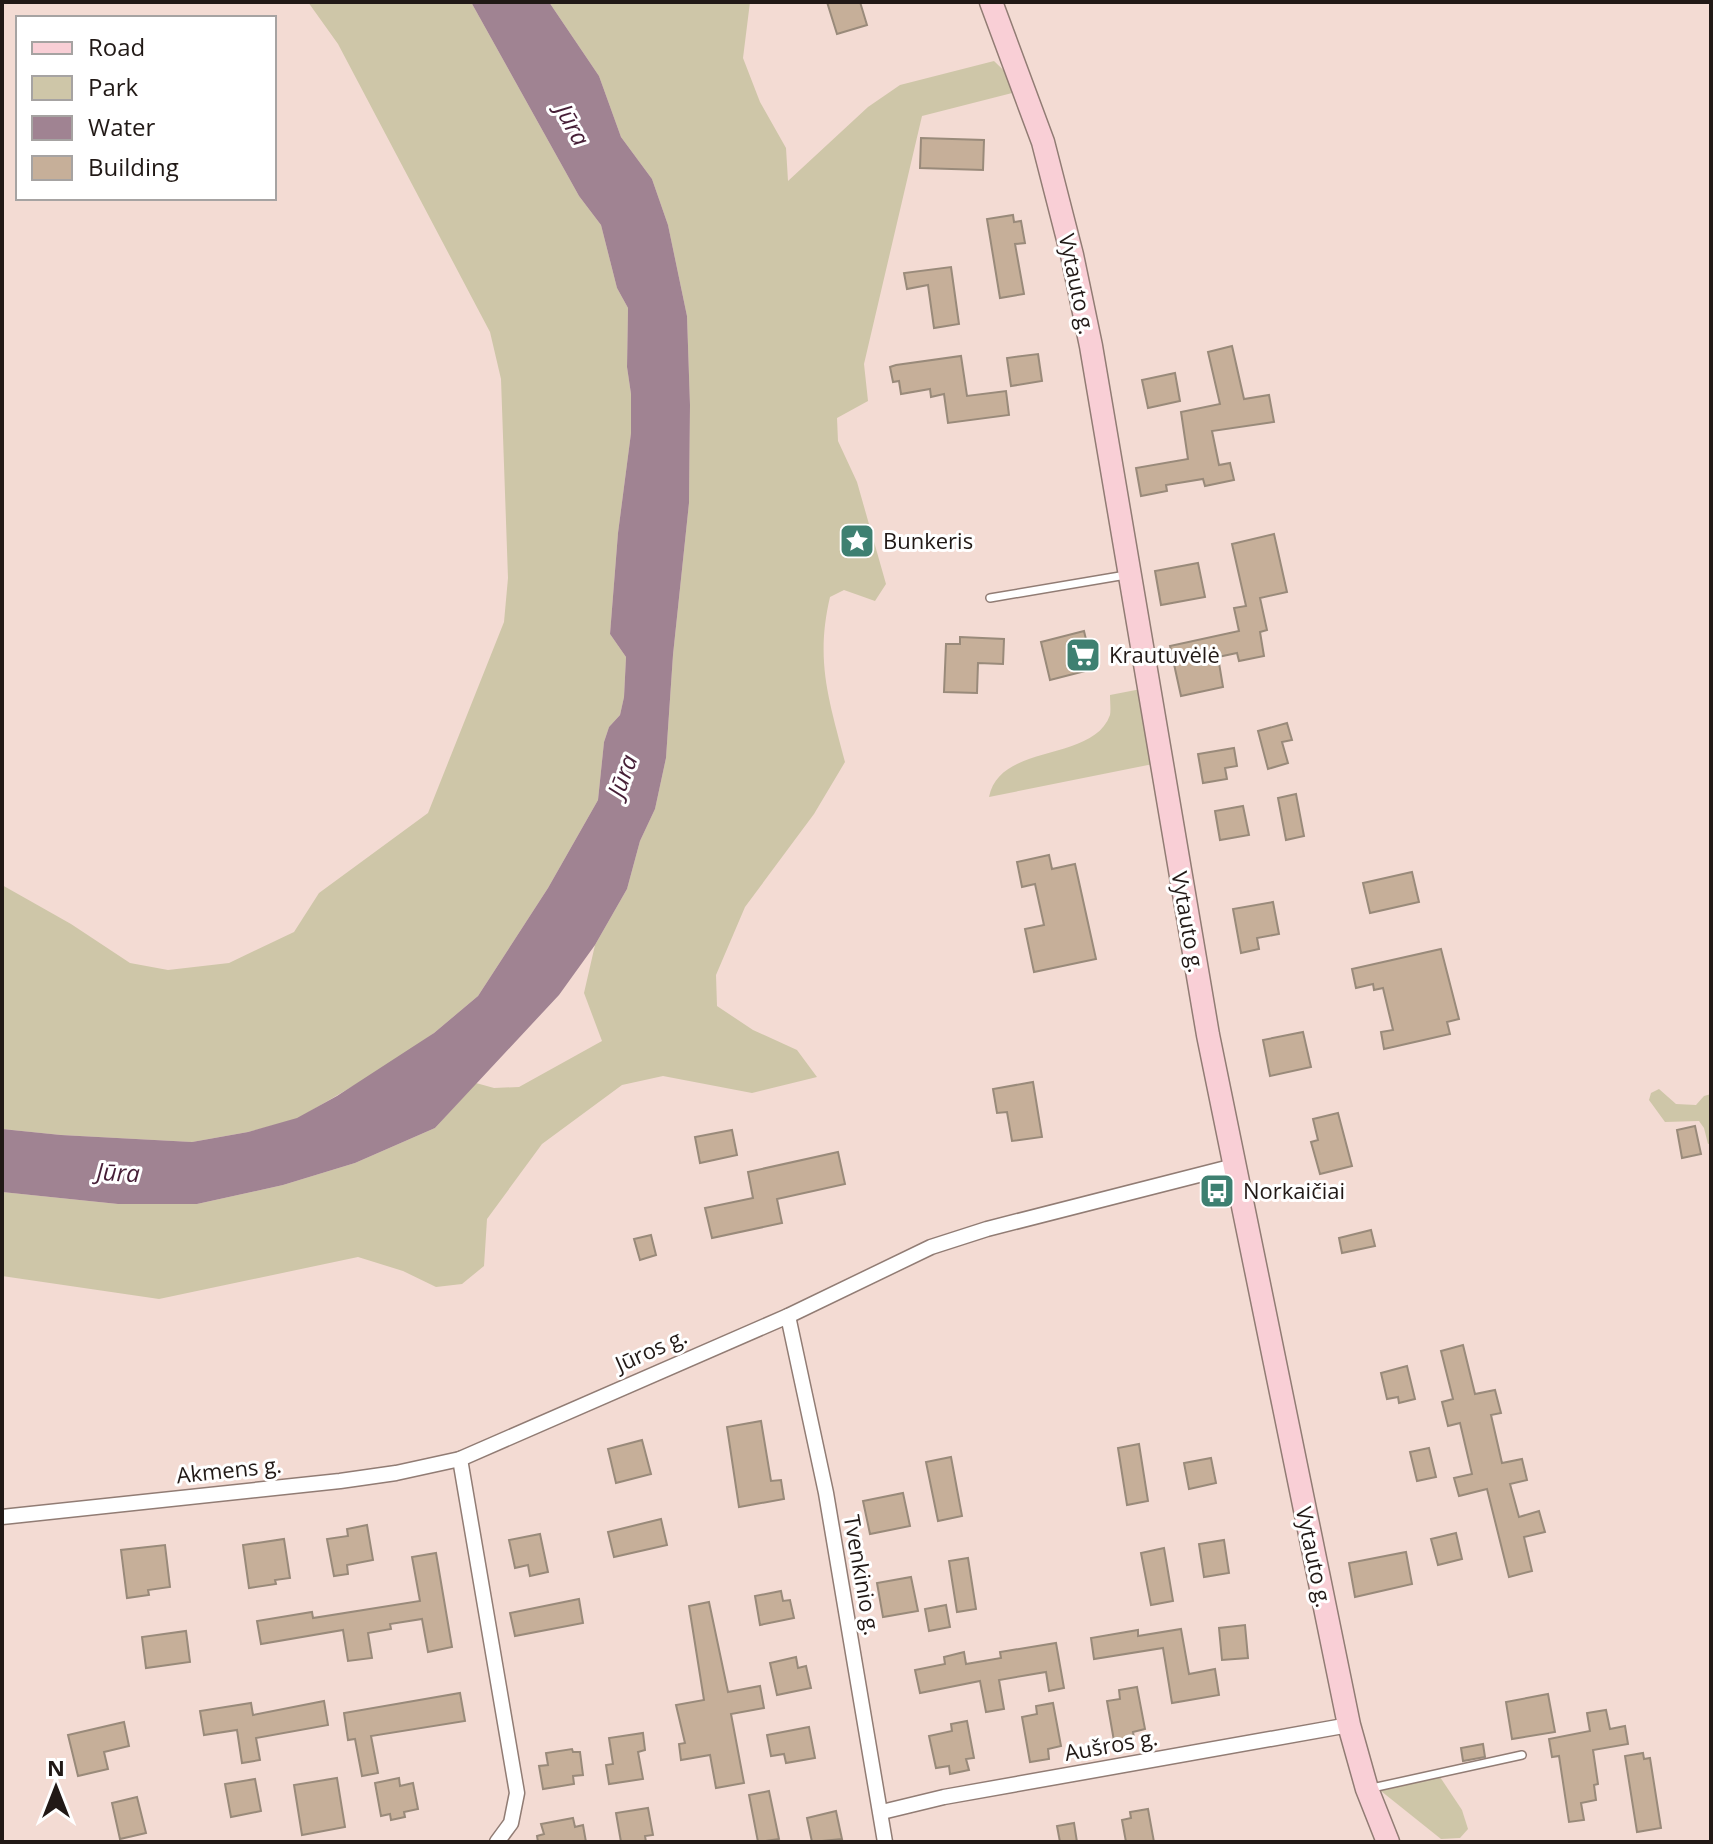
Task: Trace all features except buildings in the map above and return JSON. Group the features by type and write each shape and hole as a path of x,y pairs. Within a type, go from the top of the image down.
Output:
{"main road":[{"name":"Vytauto g.","path":"991,2 1043,142 1072,255 1091,346 1208,1035 1234,1166 1349,1725 1367,1789 1388,1842"}],"street":[{"name":"Jūros g.","path":"460,1459 788,1316 906,1258 957,1237 1234,1166"},
{"name":"Tvenkinio g.","path":"788,1316 826,1493 885,1842"},
{"name":"Akmens g.","path":"2,1517 340,1481 460,1459"},
{"path":"460,1459 517,1793 511,1823 497,1842"},
{"name":"Aušros g.","path":"882,1812 989,1789 1349,1725"}],"lane":[{"path":"990,598 1128,574"},
{"path":"1367,1789 1522,1755"}],"green space":[{"path":"308,2 471,2 579,196 601,225 617,288 628,308 627,367 631,433 618,533 610,634 626,657 624,697 620,715 609,727 604,742 598,800 548,888 478,996 434,1033 387,1066 297,1119 192,1142 2,1129 2,885 71,924 130,963 168,970 229,963 294,932 319,893 428,813 504,622 508,578 501,379 490,332 338,44"},
{"path":"549,2 750,2 743,58 760,102 786,148 788,181 868,107 900,85 994,61 1024,90 922,116 864,364 868,401 837,418 838,441 857,482 886,584 875,601 844,590 830,597 824,661 829,699 845,762 814,814 745,907 716,975 717,1006 753,1030 797,1050 817,1077 752,1093 663,1076 622,1085 542,1144 487,1219 484,1266 462,1284 436,1287 403,1271 358,1257 159,1299 2,1276 2,1192 118,1204 197,1204 283,1185 355,1163 435,1128 476,1083 494,1088 519,1087 602,1041 584,993 595,945 627,889 640,841 655,809 666,758 689,503 687,316 668,225 652,179 621,137 599,76"},
{"path":"1141,689 1153,764 989,797 997,780 1010,768 1067,748 1100,730 1110,715 1110,695"},
{"path":"1659,1089 1676,1104 1696,1105 1704,1096 1711,1094 1711,1143 1708,1144 1699,1121 1665,1122 1649,1100 1651,1093"},
{"path":"1438,1774 1462,1810 1468,1829 1460,1838 1441,1839 1376,1787"}],"water":[{"name":"Jūra","path":"471,2 549,2 599,76 621,137 652,179 668,225 687,316 689,503 666,758 655,809 640,841 627,889 595,945 559,995 435,1128 355,1163 283,1185 197,1204 118,1204 2,1192 2,1129 192,1142 248,1132 297,1118 434,1033 478,996 548,888 598,800 604,742 609,727 620,715 624,697 626,657 610,634 618,533 631,433 627,367 628,308 617,288 601,225 579,196"}],"place":[{"name":"Bunkeris","path":"857,541"},
{"name":"Krautuvėlė","path":"1083,655"},
{"name":"Norkaičiai","path":"1217,1191"}]}
